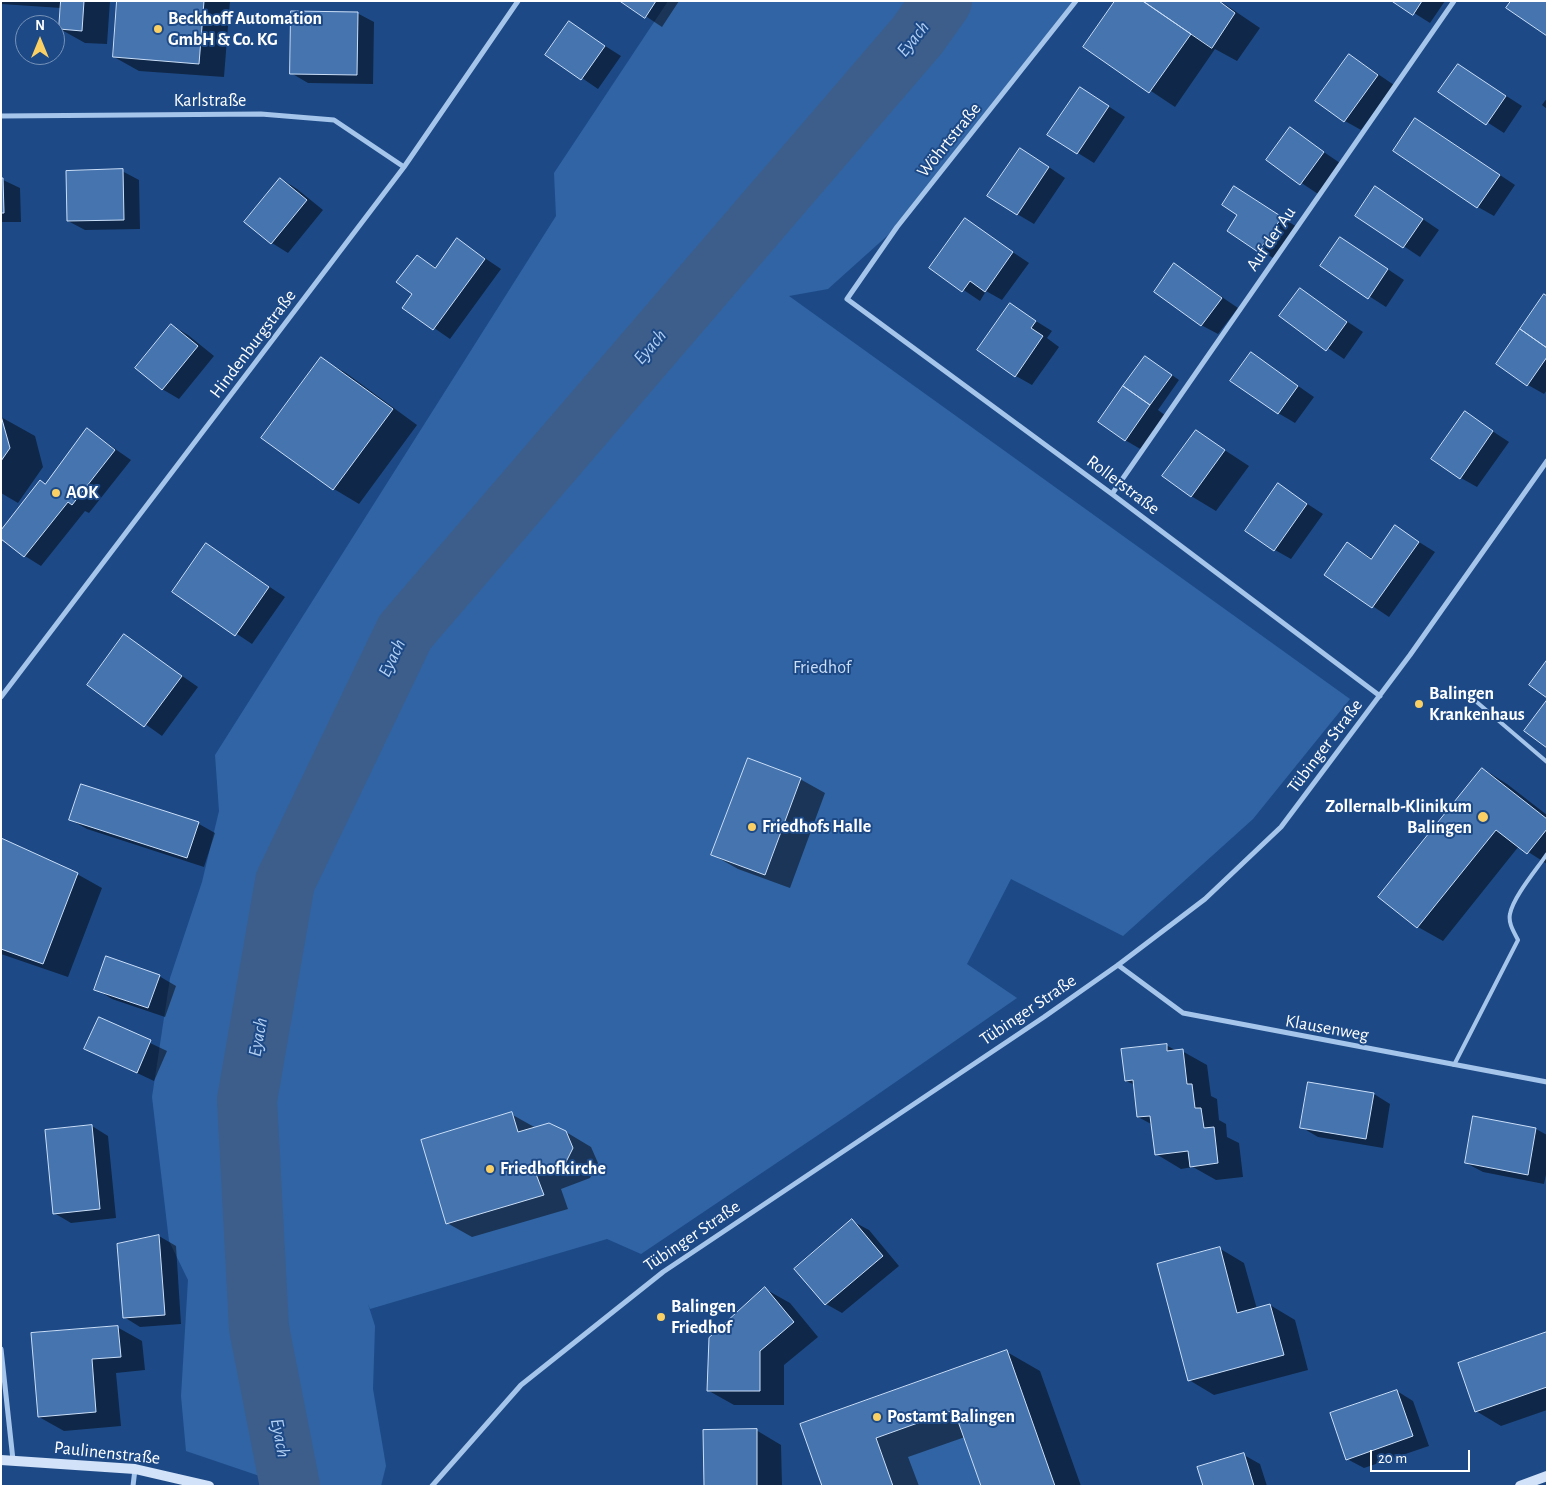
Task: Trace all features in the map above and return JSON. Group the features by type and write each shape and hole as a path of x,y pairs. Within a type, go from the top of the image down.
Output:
{"main road":[{"name":"Paulinenstraße","path":"1,1460 135,1470 209,1486"},
{"path":"1520,1486 1547,1476"}],"street":[{"name":"Hindenburgstraße","path":"1,697 404,167 518,1"},
{"name":"Wöhrtstraße","path":"848,299 897,227 1076,1"},
{"name":"Auf der Au","path":"1112,494 1454,1"},
{"name":"Karlstraße","path":"1,116 262,114 334,120 404,167"},
{"name":"Rollerstraße","path":"848,299 1112,494 1380,696"},
{"name":"Tübinger Straße","path":"432,1486 521,1385 663,1272 1118,965 1205,899 1281,827 1380,696 1547,462"},
{"name":"Klausenweg","path":"1118,965 1183,1013 1547,1082"},
{"path":"1,1349 13,1460"},
{"path":"133,1486 135,1470"}],"lane":[{"path":"1472,698 1547,762"},
{"path":"1454,1065 1518,940 1512,929 1510,915 1515,903 1547,854"}],"green space":[{"name":"Friedhof","path":"668,1 1076,1 897,227 828,289 789,296 1350,699 1253,819 1123,936 1011,879 967,964 1017,998 845,1117 641,1254 607,1239 370,1309 368,1304 375,1326 373,1389 386,1466 381,1486 289,1486 186,1451 181,1396 188,1280 169,1241 152,1097 170,978 202,882 219,811 215,755 556,216 554,173"},
{"path":"954,1410 981,1486 893,1486 876,1438"}],"building":[{"path":"61,1 84,1 82,31 65,30 65,15 60,15"},
{"name":"Beckhoff Automation GmbH & Co. KG","path":"117,1 204,1 199,64 113,57"},
{"path":"620,1 656,1 645,18"},
{"path":"1115,1 1143,1 1191,34 1149,93 1083,47"},
{"path":"1143,1 1219,1 1235,13 1212,48"},
{"path":"1392,1 1422,1 1413,15"},
{"path":"1511,1 1547,1 1547,36 1506,8"},
{"path":"291,11 358,12 357,75 290,74"},
{"path":"569,21 605,46 581,80 545,55"},
{"path":"1349,54 1378,75 1344,122 1315,101"},
{"path":"1458,64 1506,96 1486,125 1438,92"},
{"path":"1080,87 1109,106 1077,154 1047,135"},
{"path":"1415,118 1500,175 1477,208 1393,151"},
{"path":"1290,127 1324,152 1300,185 1266,160"},
{"path":"1020,148 1049,167 1017,215 987,196"},
{"path":"123,169 124,220 67,221 66,171"},
{"path":"1,178 3,178 4,213 1,213"},
{"path":"280,178 307,200 271,244 244,222"},
{"path":"1234,186 1282,217 1258,252 1227,231 1237,215 1222,205"},
{"path":"1375,186 1423,219 1403,248 1355,216"},
{"path":"965,218 1013,252 985,292 970,281 962,292 929,268"},
{"path":"1340,237 1388,269 1368,299 1320,266"},
{"path":"457,238 485,259 433,330 402,308 412,294 396,282 417,255 435,268"},
{"path":"1174,263 1222,298 1201,326 1154,292"},
{"path":"1300,288 1347,322 1326,351 1279,316"},
{"path":"1544,294 1547,296 1547,348 1520,329"},
{"path":"1010,303 1036,321 1031,328 1043,336 1015,377 977,350"},
{"path":"171,324 198,346 162,390 135,368"},
{"path":"1520,329 1547,348 1547,357 1527,386 1496,364"},
{"path":"1251,352 1298,386 1278,414 1230,381"},
{"path":"1145,356 1172,375 1150,405 1123,386"},
{"path":"321,357 393,409 333,490 261,438"},
{"path":"1123,386 1150,405 1125,441 1098,422"},
{"path":"1465,411 1493,431 1460,479 1431,459"},
{"path":"1,416 10,448 1,461"},
{"name":"AOK","path":"87,428 115,450 72,505 68,502 24,557 1,539 1,530 40,480 45,484"},
{"path":"1196,430 1225,450 1191,497 1162,476"},
{"path":"1278,483 1307,504 1274,551 1245,531"},
{"path":"1395,525 1419,542 1372,608 1324,575 1347,542 1371,559"},
{"path":"206,543 269,587 235,636 172,592"},
{"path":"124,634 182,676 144,727 87,685"},
{"path":"1547,660 1547,698 1529,685"},
{"path":"1547,700 1547,748 1524,731"},
{"name":"Friedhofs Halle","path":"748,758 801,778 765,875 711,855"},
{"path":"1482,768 1547,819 1547,829 1527,854 1496,830 1417,928 1378,897"},
{"path":"81,784 199,822 187,858 69,820"},
{"path":"1,838 78,873 43,964 1,949"},
{"path":"106,956 160,975 148,1008 94,990"},
{"path":"99,1017 151,1040 137,1073 84,1049"},
{"path":"1167,1044 1167,1051 1183,1049 1187,1084 1192,1084 1195,1108 1201,1108 1204,1128 1214,1127 1218,1163 1190,1167 1188,1151 1155,1155 1150,1116 1137,1117 1133,1080 1125,1081 1121,1049"},
{"path":"1308,1082 1374,1093 1366,1139 1300,1128"},
{"name":"Friedhofkirche","path":"512,1112 518,1132 549,1123 566,1131 573,1148 565,1164 536,1174 544,1195 446,1224 421,1140"},
{"path":"1473,1116 1536,1128 1528,1175 1465,1163"},
{"path":"92,1125 100,1209 53,1214 45,1130"},
{"path":"852,1219 883,1256 825,1305 794,1269"},
{"path":"159,1235 165,1315 123,1318 117,1244"},
{"path":"1220,1247 1237,1313 1270,1304 1284,1355 1188,1381 1157,1264"},
{"path":"765,1287 794,1322 760,1351 760,1391 707,1391 709,1338"},
{"path":"118,1326 121,1357 92,1359 96,1412 38,1417 31,1333"},
{"path":"1547,1332 1547,1387 1475,1412 1458,1363"},
{"name":"Postamt Balingen","path":"1007,1350 1055,1486 981,1486 954,1410 876,1438 893,1486 822,1486 800,1424"},
{"path":"1397,1390 1413,1436 1346,1460 1330,1413"},
{"path":"757,1429 757,1486 704,1486 703,1430"},
{"path":"1244,1453 1254,1486 1203,1486 1197,1467"}],"waterway":[{"name":"Eyach","path":"290,1486 259,1328 247,1100 285,882 405,632 917,36 942,1"}],"place":[{"name":"Beckhoff Automation GmbH & Co. KG","path":"158,29"},
{"name":"AOK","path":"56,493"},
{"name":"Balingen Krankenhaus","path":"1419,704"},
{"name":"Zollernalb-Klinikum Balingen","path":"1483,817"},
{"name":"Friedhofs Halle","path":"752,827"},
{"name":"Friedhofkirche","path":"490,1169"},
{"name":"Balingen Friedhof","path":"661,1317"},
{"name":"Postamt Balingen","path":"877,1417"}]}
